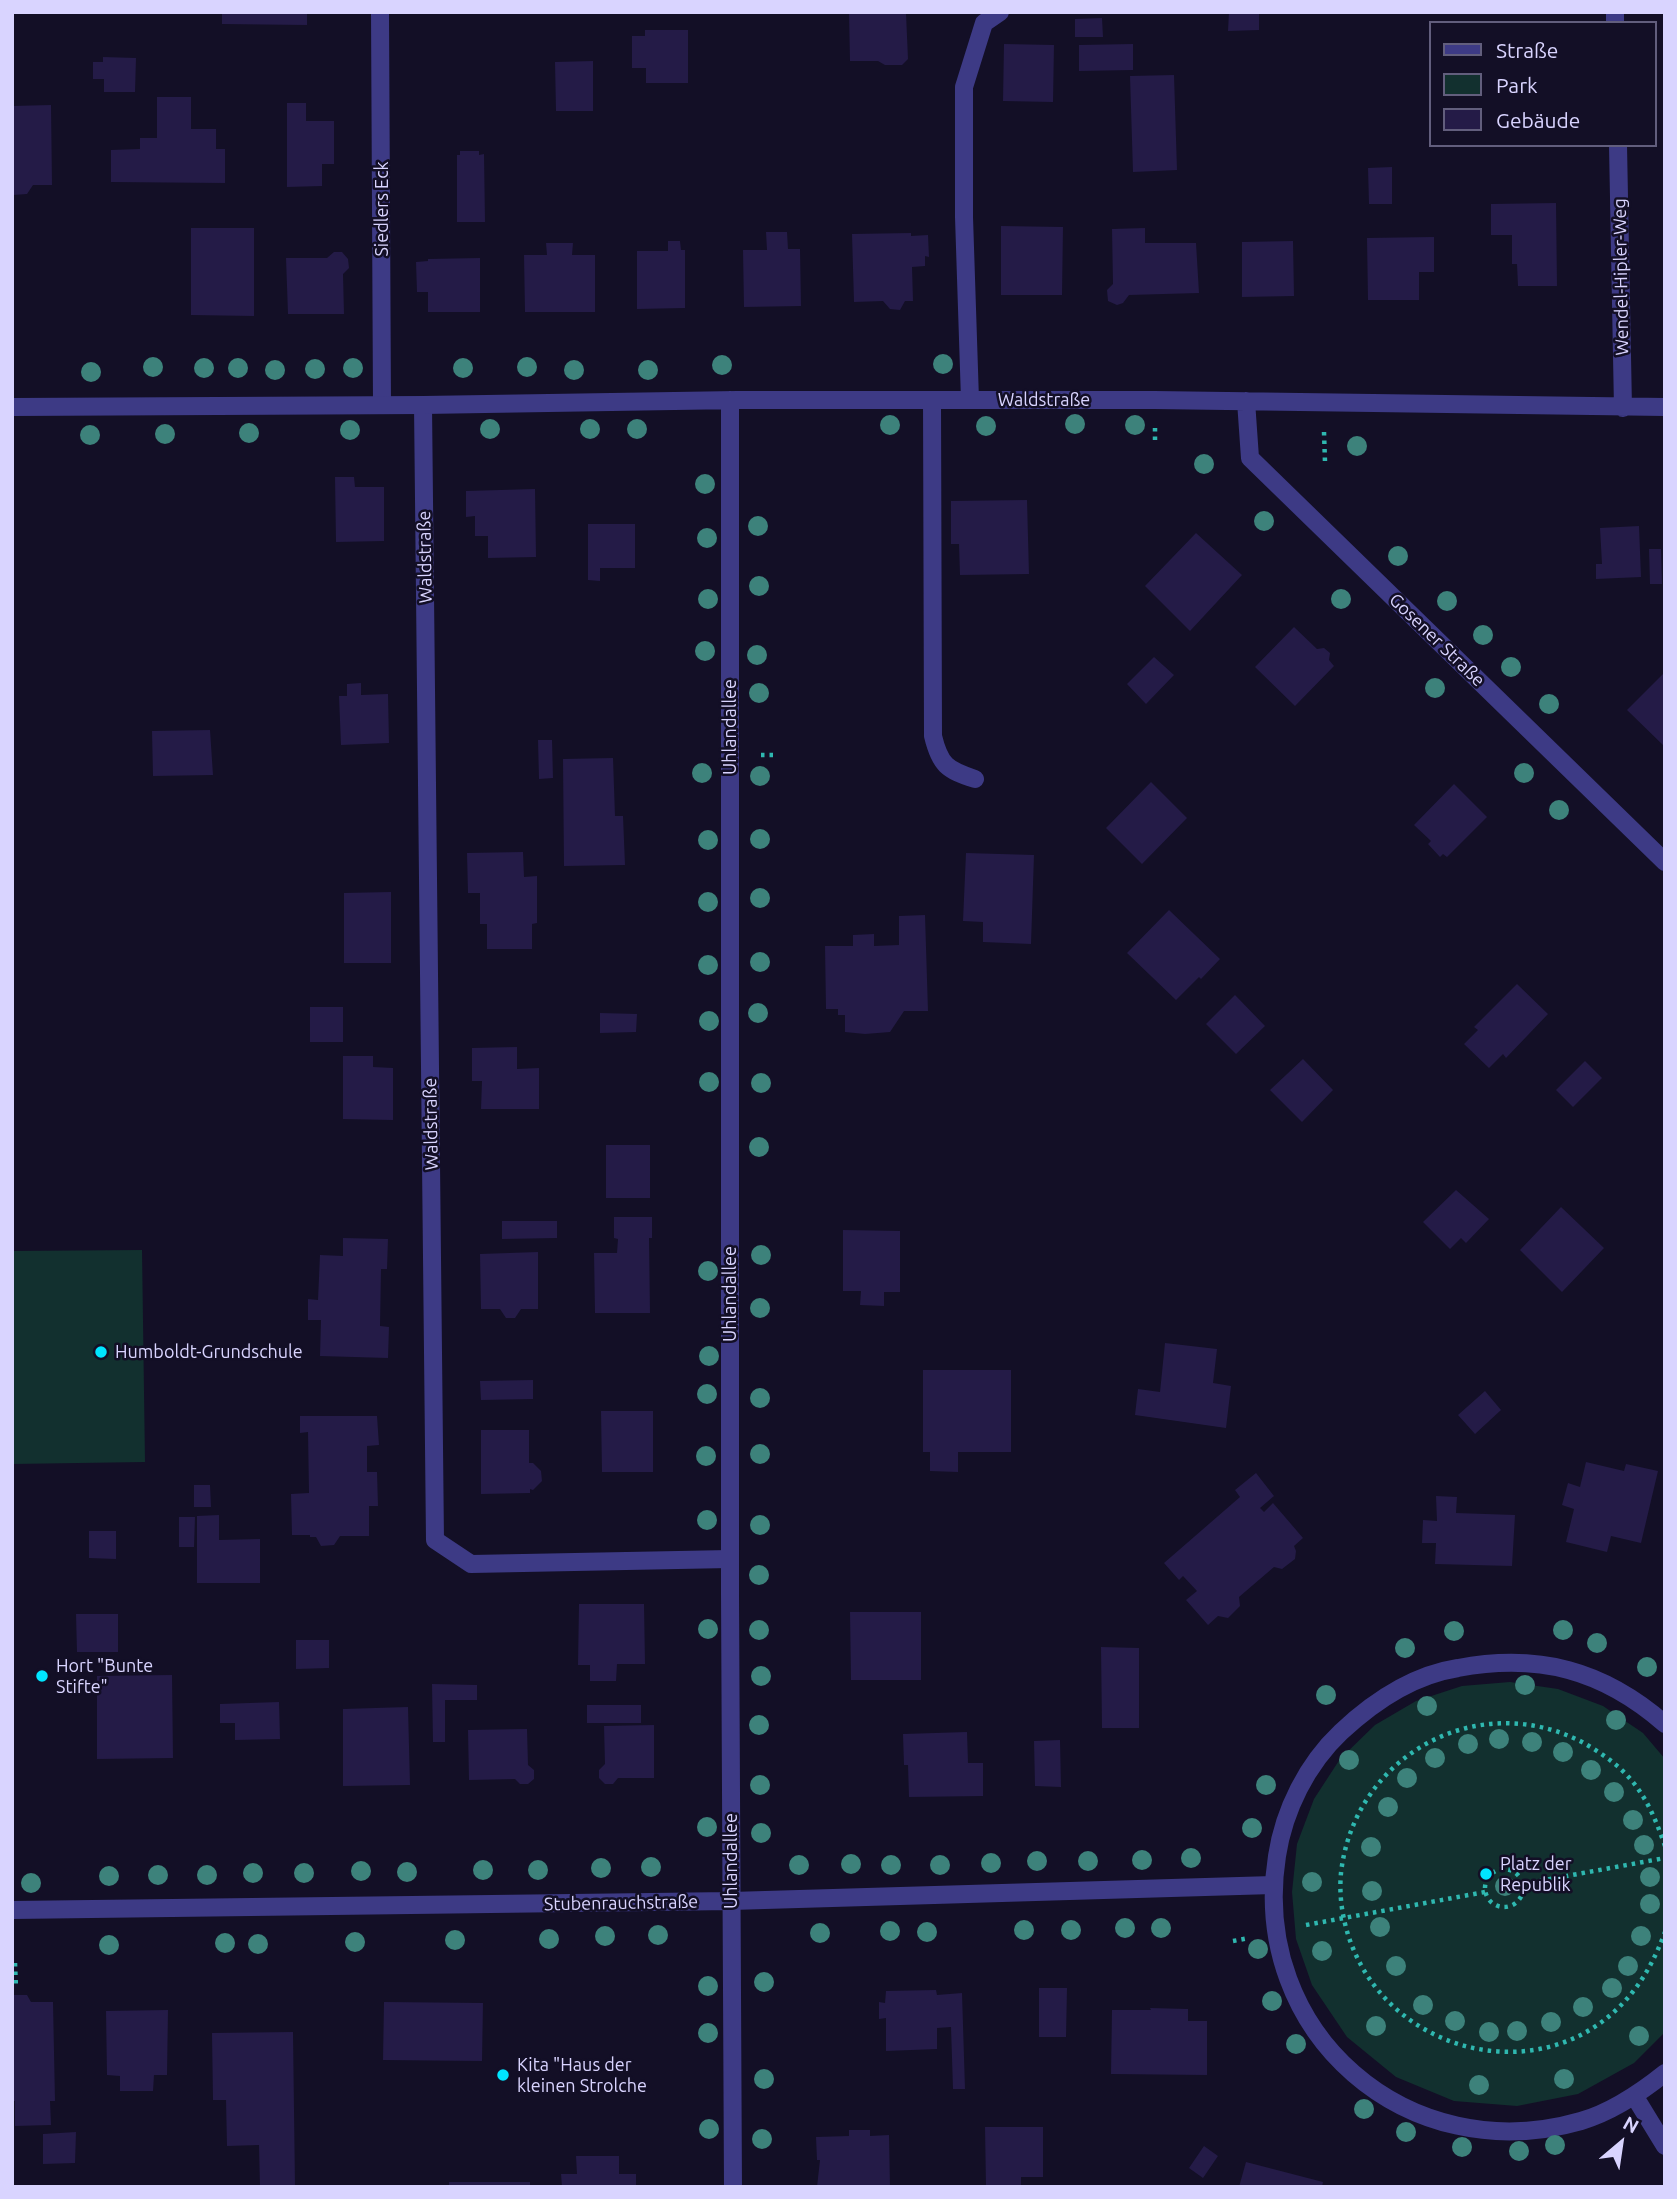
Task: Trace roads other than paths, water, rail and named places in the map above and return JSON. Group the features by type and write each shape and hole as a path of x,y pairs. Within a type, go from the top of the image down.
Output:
{"street":[{"name":"Siedlers Eck","path":"380,12 382,405"},
{"path":"970,400 964,217 964,87 984,23 1000,12"},
{"name":"Wendel-Hipler-Weg","path":"1618,147 1623,408"},
{"name":"Waldstraße","path":"12,407 730,400 1246,401 1665,407"},
{"name":"Uhlandallee","path":"730,400 733,2187"},
{"path":"932,400 933,736 938,756 951,772 975,779"},
{"name":"Gosener Straße","path":"1246,401 1250,458 1665,862"},
{"name":"Waldstraße","path":"423,405 435,1540 471,1564 730,1559"},
{"path":"1665,1724 1640,1702 1605,1683 1568,1670 1529,1663 1488,1662 1446,1670 1408,1684 1364,1711 1327,1745 1299,1788 1280,1835 1273,1885 1275,1932 1293,1995 1329,2050 1354,2075 1382,2096 1412,2113 1468,2129 1525,2132 1582,2121 1635,2097 1665,2073"},
{"name":"Stubenrauchstraße","path":"12,1910 731,1901 1273,1885"},
{"path":"1635,2097 1665,2146"}],"place":[{"name":"Humboldt-Grundschule","path":"101,1352"},
{"name":"Hort \"Bunte Stifte\"","path":"42,1676"},
{"name":"Platz der Republik","path":"1486,1874"},
{"name":"Kita \"Haus der kleinen Strolche","path":"503,2075"}]}
